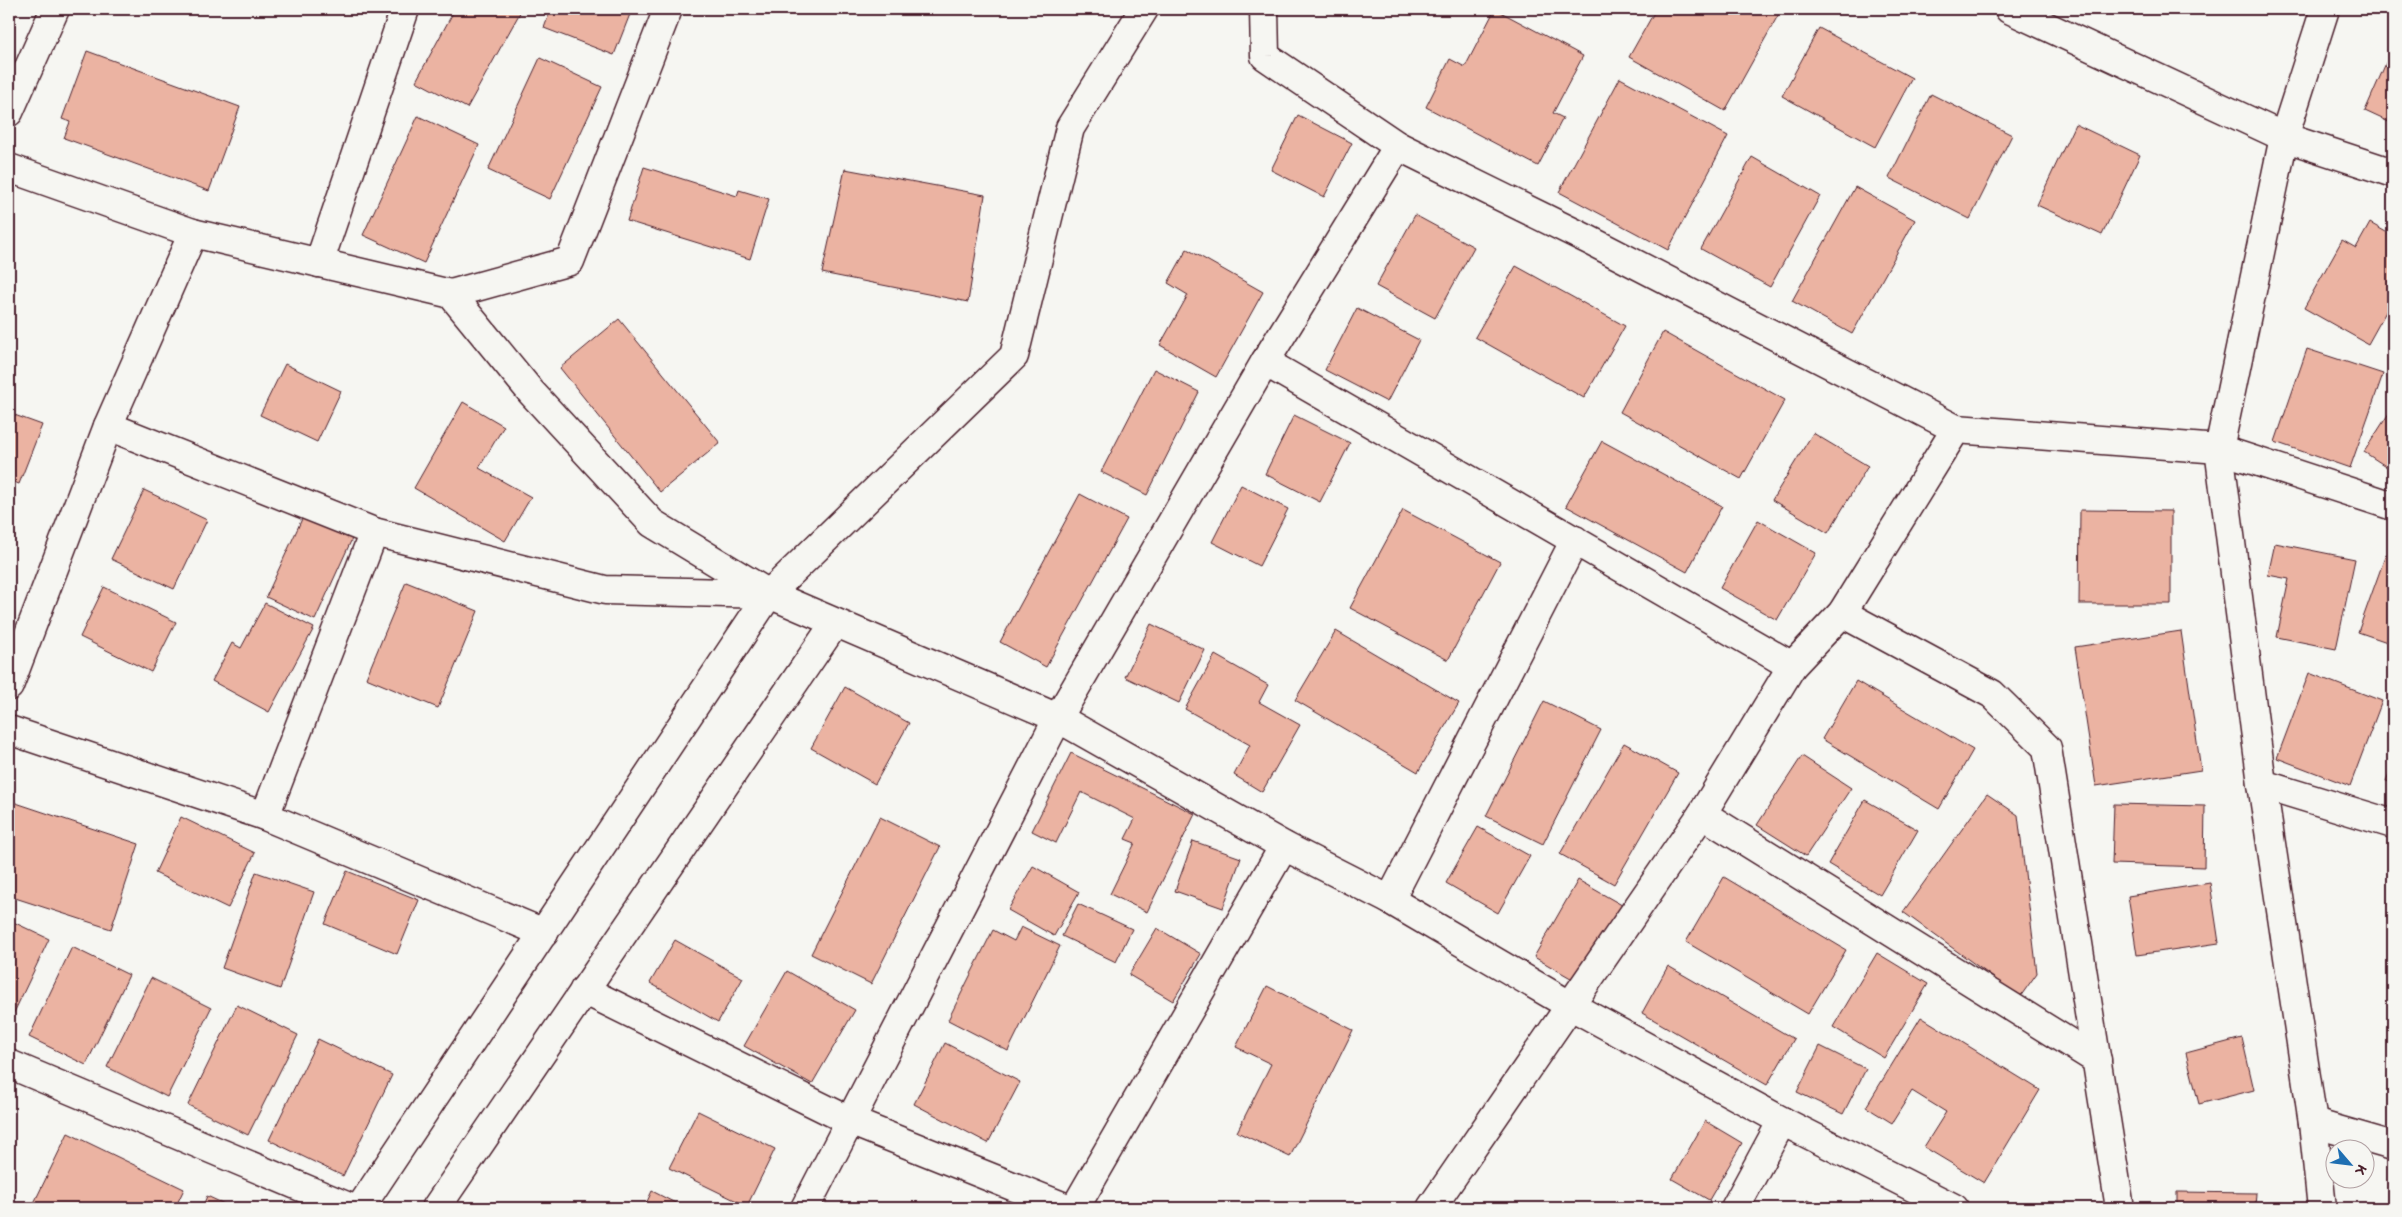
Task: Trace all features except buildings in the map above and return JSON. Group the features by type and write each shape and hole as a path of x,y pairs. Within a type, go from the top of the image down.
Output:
{"street":[{"path":"9,112 55,9"},
{"path":"319,263 405,9"},
{"path":"9,168 193,233 451,294 570,261 668,9"},
{"path":"360,1208 769,594 1014,356 1070,128 1144,9"},
{"path":"1264,9 1265,56 1398,146 1590,240 1956,430 2219,449 2393,506"},
{"path":"2009,9 2284,137 2393,173"},
{"path":"2322,1208 2313,1122 2262,784 2219,449 2284,137 2325,9"},
{"path":"805,1208 1058,718 1265,362 1398,146"},
{"path":"9,686 17,642 108,426 193,233"},
{"path":"451,294 531,392 652,523 769,594 1058,718 1284,846 1390,900 1571,1006 1782,1121 1954,1208"},
{"path":"1265,362 1792,666"},
{"path":"108,426 374,532 605,590 769,594"},
{"path":"1431,1208 1702,814 1792,666 1842,612 1956,430"},
{"path":"264,816 374,532"},
{"path":"1390,900 1575,540"},
{"path":"1842,612 1992,694 2047,748 2120,1208"},
{"path":"436,1208 835,622"},
{"path":"9,730 264,816 544,933"},
{"path":"2262,784 2393,824"},
{"path":"1702,814 2097,1060"},
{"path":"1076,1208 1284,846"},
{"path":"584,990 850,1121 1067,1208"},
{"path":"9,1064 351,1208"},
{"path":"1735,1208 1782,1121"},
{"path":"2313,1122 2393,1146"}]}
